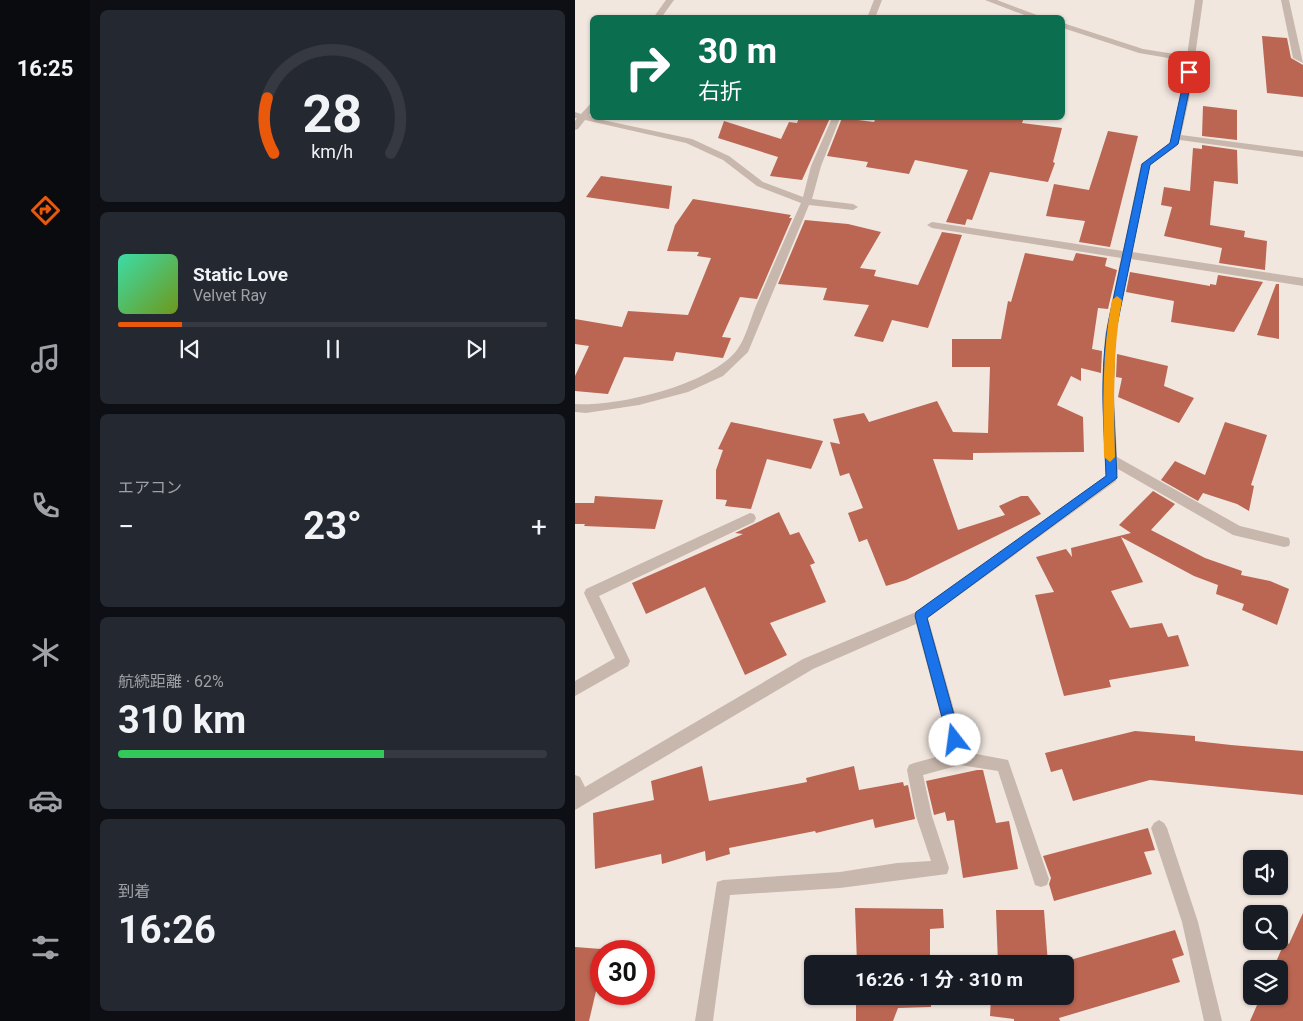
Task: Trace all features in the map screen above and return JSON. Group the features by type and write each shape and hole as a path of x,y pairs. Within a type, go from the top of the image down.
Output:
{"street":[{"path":"659,15 670,0"},
{"path":"872,15 878,0"},
{"path":"989,0 1032,15"},
{"path":"575,782 579,799 808,664 921,616 1112,478 1108,395 1111,335 1126,254 1146,164 1174,144 1176,137 1185,99 1199,0"},
{"path":"1285,0 1297,58 1303,60"},
{"path":"1065,26 1142,51 1191,59"},
{"path":"575,127 579,116 590,107"},
{"path":"597,120 689,141 726,158 760,184 806,202 853,207"},
{"path":"575,408 586,409 639,401 684,389 719,373 742,352 806,202 816,166 835,120"},
{"path":"1176,137 1303,154"},
{"path":"932,225 1303,282"},
{"path":"1110,459 1237,531 1284,542"},
{"path":"575,689 623,661 591,592 750,518"},
{"path":"921,616 960,758"},
{"path":"704,1021 723,888 840,880 897,871 941,868 924,816 913,770 960,758 1003,765 1041,879"},
{"path":"1159,828 1190,922 1213,1021"}],"building":[{"path":"1262,36 1287,38 1291,58 1303,65 1303,97 1267,93"},
{"path":"1203,106 1237,110 1237,140 1202,136"},
{"path":"798,120 829,120 802,180 770,176 778,157 718,138 724,121 781,139 789,122 797,123"},
{"path":"841,120 874,122 875,120 1023,120 1022,123 1062,128 1053,162 1055,163 1048,182 990,172 972,220 967,219 965,225 946,222 968,170 915,160 909,174 866,167 868,162 827,156"},
{"path":"1108,131 1138,136 1110,247 1079,242 1085,221 1046,216 1054,184 1089,190"},
{"path":"1202,145 1237,150 1238,184 1214,181 1210,225 1245,231 1244,237 1267,241 1265,270 1219,263 1222,248 1164,236 1172,207 1161,205 1164,187 1190,191 1193,148 1202,149"},
{"path":"601,176 672,186 669,209 586,197"},
{"path":"693,199 791,215 789,218 792,218 757,299 740,297 722,337 731,338 723,358 676,352 673,361 624,357 608,394 575,391 575,376 589,346 575,344 575,319 622,327 628,311 688,315 711,258 697,256 699,252 667,251 675,225"},
{"path":"805,220 848,224 881,232 860,268 876,270 874,276 918,285 942,232 962,235 928,328 892,320 883,342 854,336 869,305 823,300 827,288 778,284"},
{"path":"1025,253 1073,261 1076,253 1107,258 1105,266 1117,270 1108,309 1098,308 1092,349 1102,351 1101,373 1081,368 1081,381 1071,376 1057,405 1083,417 1084,452 973,453 973,460 933,459 958,530 1005,515 999,506 1021,496 1028,496 1041,514 906,580 886,586 867,539 859,542 848,513 863,508 849,473 840,476 830,442 840,444 833,419 864,413 869,422 937,401 953,432 988,433 990,367 952,367 952,339 1001,339 1008,301 1011,302"},
{"path":"1130,272 1210,286 1210,284 1216,285 1218,275 1263,282 1234,332 1171,322 1174,301 1126,292"},
{"path":"1276,284 1279,284 1279,339 1257,335"},
{"path":"1117,354 1168,366 1164,386 1194,398 1179,423 1118,397 1122,378 1116,377"},
{"path":"731,422 823,441 811,469 767,459 751,509 725,506 727,500 716,499 716,470 723,450 718,449"},
{"path":"1225,422 1267,435 1251,485 1254,486 1249,511 1237,504 1203,493 1198,501 1161,480 1175,461 1205,475"},
{"path":"1153,491 1175,504 1151,530 1205,558 1242,571 1241,575 1270,581 1289,589 1277,625 1242,610 1244,604 1216,594 1218,585 1194,576 1121,537 1143,582 1111,591 1130,628 1162,623 1168,637 1178,635 1189,666 1109,680 1111,687 1064,696 1035,595 1054,592 1036,557 1066,549 1072,557 1071,548 1131,533 1119,525"},
{"path":"595,496 663,500 655,529 575,524 575,503 594,503"},
{"path":"779,512 790,535 799,532 815,563 810,565 826,602 770,623 787,655 745,675 705,587 646,614 632,583 743,534 735,533"},
{"path":"1135,731 1195,736 1195,741 1303,751 1303,795 1150,780 1073,801 1062,769 1051,772 1045,753"},
{"path":"702,766 709,801 807,782 806,778 854,766 859,790 903,782 904,786 908,785 915,819 875,828 873,819 816,833 815,831 729,848 730,854 706,861 705,851 662,864 661,854 595,869 593,813 654,800 651,781"},
{"path":"983,770 996,823 1009,821 1018,869 963,878 954,820 947,821 945,812 934,815 926,781"},
{"path":"1148,828 1155,850 1144,852 1152,874 1054,901 1049,884 1051,878 1043,856"},
{"path":"855,908 943,909 944,928 930,929 930,955 857,955"},
{"path":"996,910 1044,910 1047,955 998,955"},
{"path":"1303,913 1303,1021 1250,1021 1257,1005 1288,1005 1288,960 1277,960 1281,950 1288,950"},
{"path":"1175,930 1184,955 1172,959 1180,982 1059,1018 1060,1021 1014,1021 1014,1019 990,1016 991,1005 1074,1005 1074,959"},
{"path":"575,947 590,948 590,1005 593,1005 589,1021 575,1021"},
{"path":"856,1005 931,1005 931,1007 898,1008 893,1021 856,1021"}],"slow traffic":[{"path":"1110,457 1108,395 1111,335 1117,300"}],"route":[{"path":"955,740 921,616 1112,478 1108,395 1113,319 1146,164 1174,144 1185,99 1189,72"}]}
